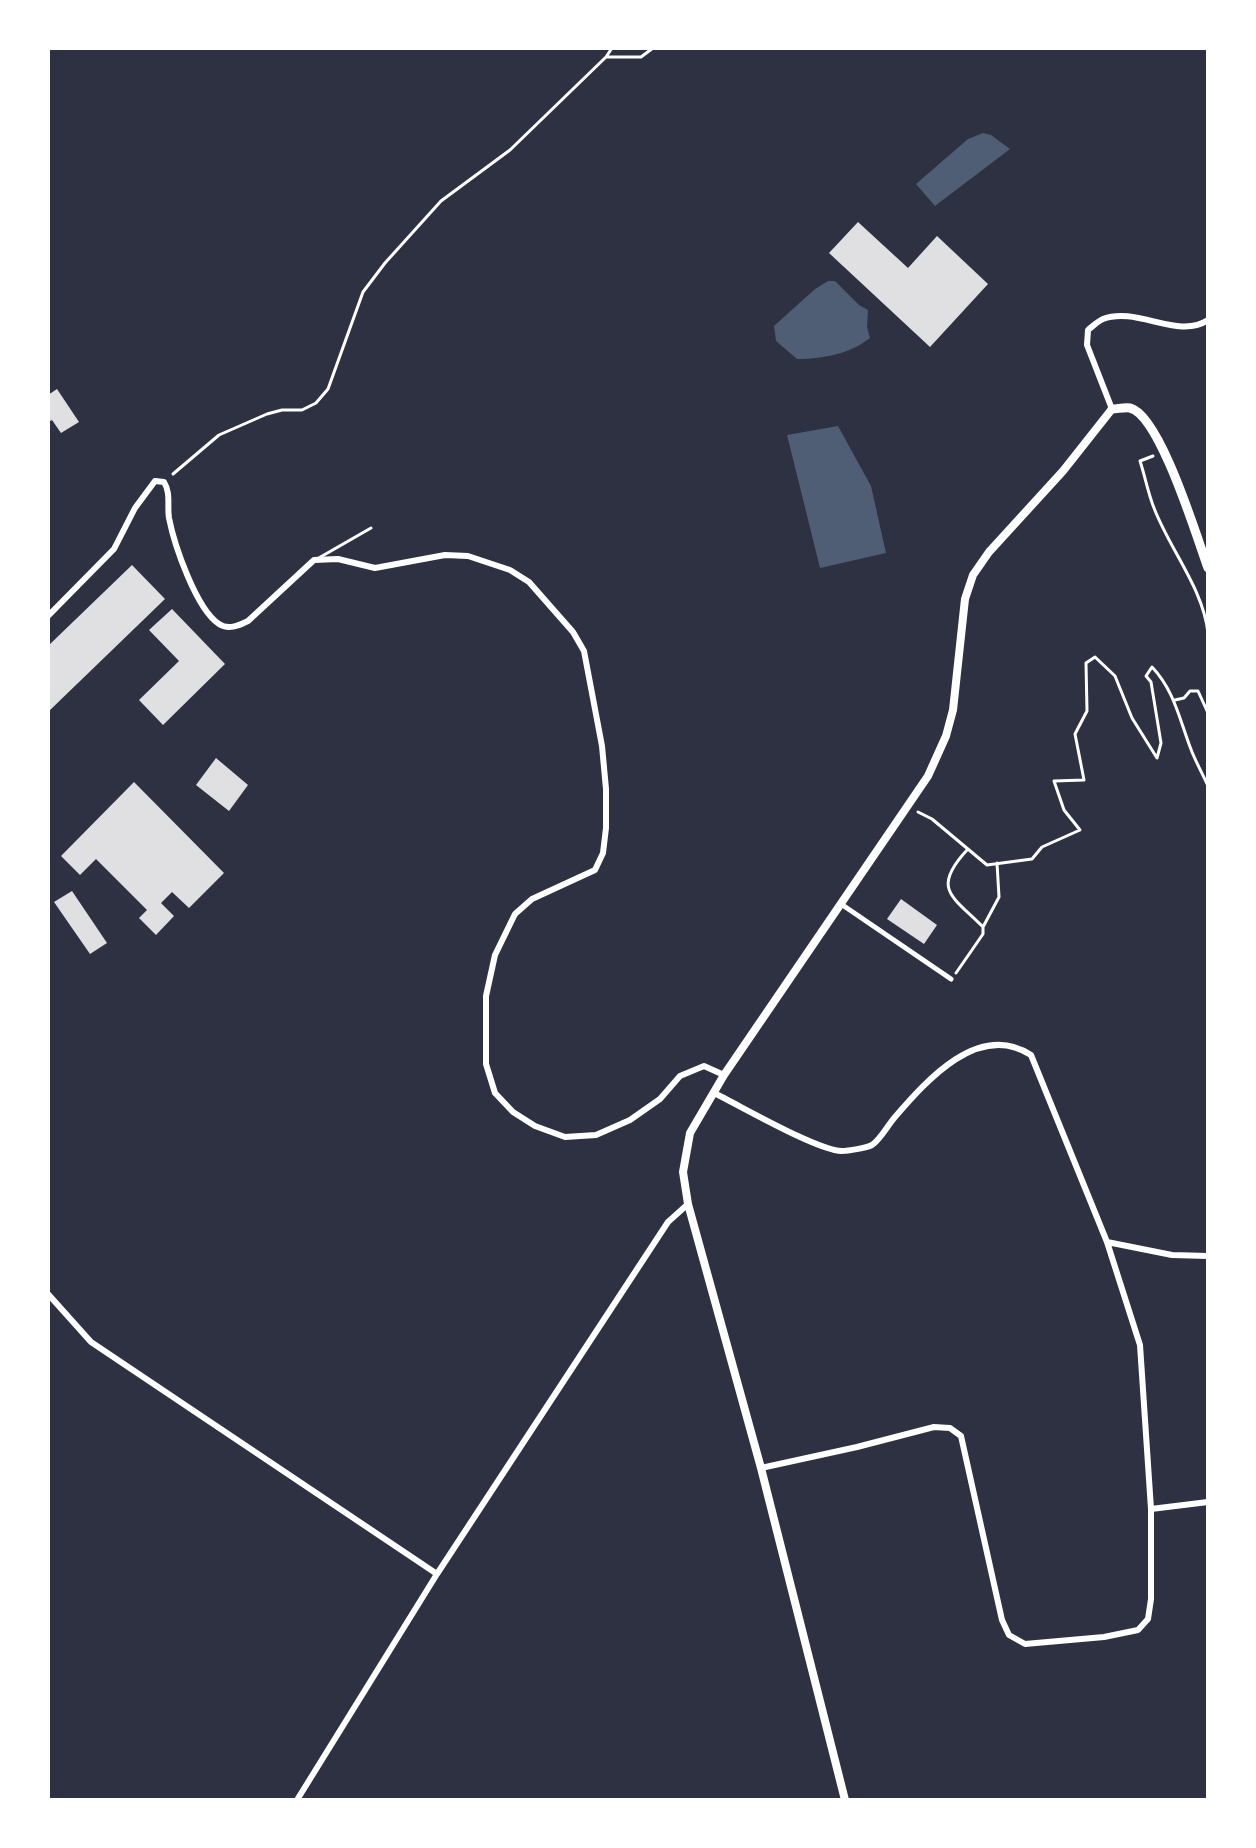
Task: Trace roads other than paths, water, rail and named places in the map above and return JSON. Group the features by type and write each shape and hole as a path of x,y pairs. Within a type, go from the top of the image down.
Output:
{"main road":[{"path":"1112,409 1132,408 1149,421 1208,568"}],"street":[{"path":"845,1800 761,1468 688,1204 683,1172 690,1133 724,1075 928,776 946,736 953,710 965,599 973,575 989,552 1063,471 1112,409 1087,345 1088,330 1102,319 1119,316 1189,327 1208,320"},
{"path":"48,616 114,549 135,508 155,481 164,482 168,489 169,517 177,547 201,604 219,625 234,627 248,621 314,560 338,559 375,568 445,555 468,556 489,562 529,582 559,615 584,651 598,718 606,789 603,853 595,870 532,899 515,914 495,955 486,996 486,1064 495,1093 513,1112 535,1126 565,1137 596,1135 630,1120 660,1099 680,1076 704,1066 724,1075"},
{"path":"841,904 951,979"},
{"path":"714,1093 822,1146 842,1151 871,1145 898,1113 956,1058 974,1049 1001,1044 1019,1047 1031,1055 1107,1242 1140,1345 1151,1509 1151,1599 1148,1619 1138,1630 1071,1642 1025,1644 1009,1635 1002,1620 961,1436 950,1428 934,1427 761,1468"},
{"path":"297,1800 437,1574 668,1222 688,1204"},
{"path":"1107,1242 1172,1255 1208,1256"},
{"path":"48,1294 91,1342 437,1574"},
{"path":"1151,1509 1208,1502"}],"lane":[{"path":"314,560 371,528"}],"water":[{"path":"983,133 1010,149 935,206 916,184 968,139"},
{"path":"828,281 835,281 868,310 870,338 854,348 835,354 797,359 776,341 774,326"},
{"path":"838,426 871,486 886,553 820,568 787,435"}]}
